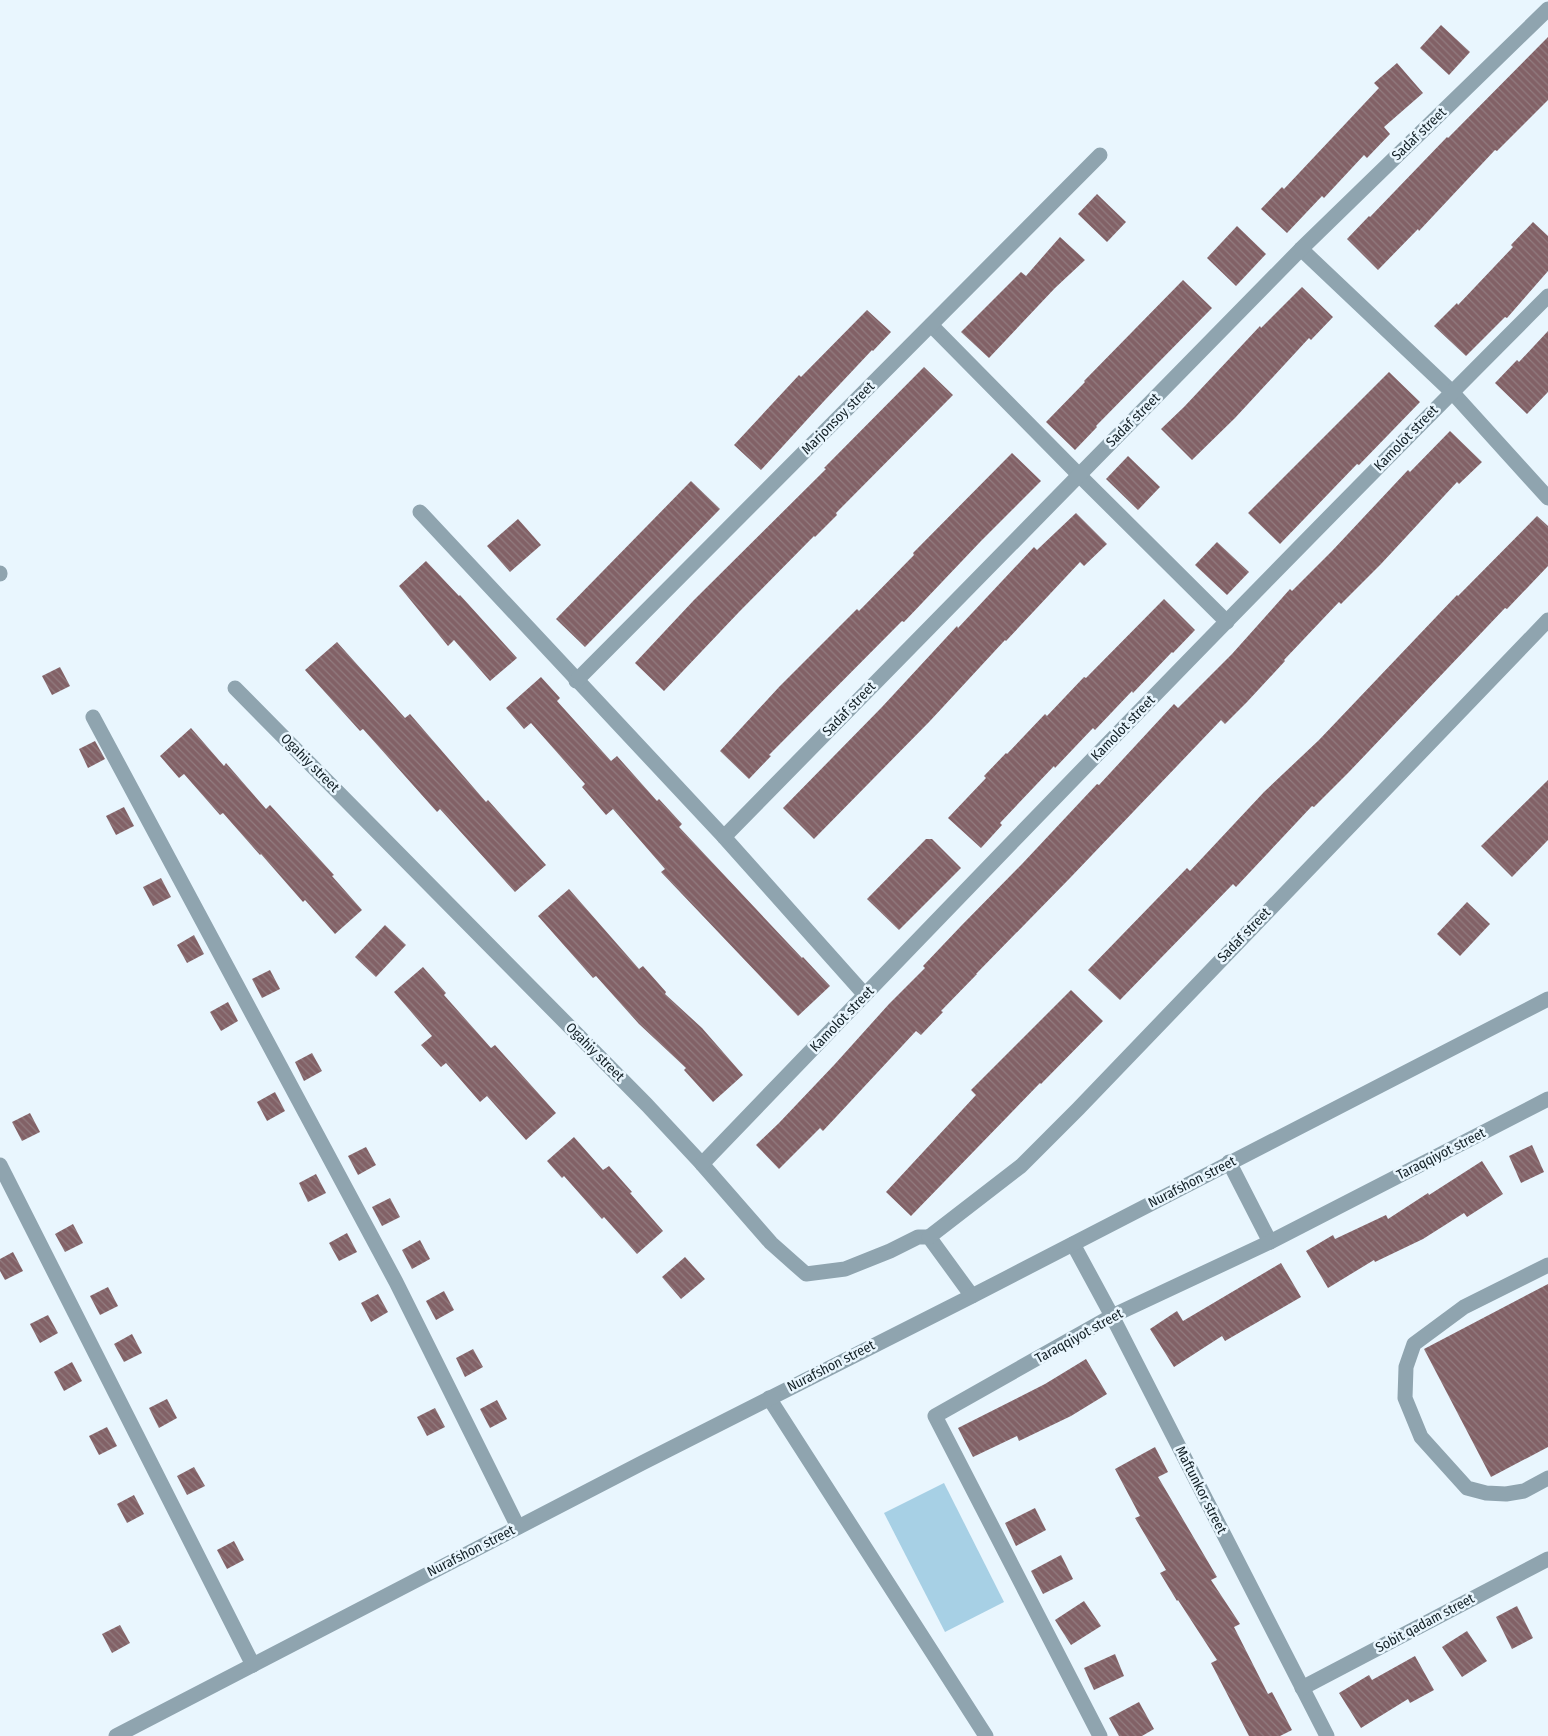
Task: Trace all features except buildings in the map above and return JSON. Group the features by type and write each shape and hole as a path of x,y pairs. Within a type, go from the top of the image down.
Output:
{"street":[{"name":"Sadaf street","path":"724,837 1301,249 1548,9"},
{"name":"Marjonsoy street","path":"576,681 1100,155"},
{"path":"1301,249 1452,392 1548,498"},
{"name":"Kamolot street","path":"702,1164 1227,622 1548,296"},
{"path":"931,326 1227,622"},
{"path":"420,512 576,681 724,837 865,995"},
{"name":"Sadaf street","path":"929,1237 1021,1166 1548,620"},
{"name":"Ogahiy street","path":"235,688 647,1105 771,1243 806,1274 845,1269 890,1251 918,1237 929,1237"},
{"path":"93,717 396,1282 518,1527"},
{"name":"Nurafshon street","path":"116,1736 518,1527 972,1296 1548,999"},
{"name":"Taraqqiyot street","path":"1100,1736 935,1416 1112,1316 1270,1242 1548,1098"},
{"path":"1229,1162 1270,1242"},
{"path":"0,1165 253,1665"},
{"path":"929,1237 972,1296"},
{"name":"Maftunkor street","path":"1073,1244 1112,1316 1327,1736"},
{"path":"1548,1265 1464,1308 1414,1344 1406,1367 1405,1398 1421,1437 1467,1488 1486,1493 1506,1494 1524,1491 1548,1478"},
{"path":"769,1398 986,1736"},
{"name":"Sobit qadam street","path":"1302,1688 1548,1559"}],"shaded area":[{"path":"944,1483 1004,1602 945,1632 884,1513"}]}
